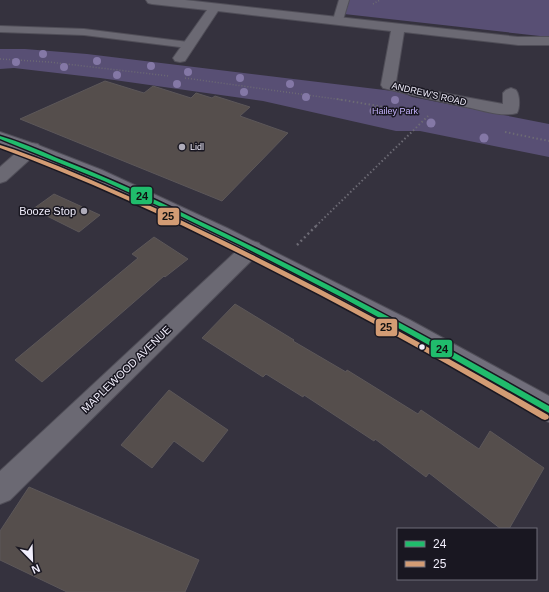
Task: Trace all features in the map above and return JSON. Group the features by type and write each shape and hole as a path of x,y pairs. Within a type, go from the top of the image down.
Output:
{"main road":[{"path":"0,136 117,184 252,248 430,342 549,410"}],"street":[{"path":"152,0 338,20 518,42 549,41"},
{"path":"180,58 215,7"},
{"name":"ANDREW'S ROAD","path":"398,28 388,85 408,89 417,93 492,108 511,110 511,93"},
{"path":"0,177 32,148"},
{"name":"MAPLEWOOD AVENUE","path":"0,490 252,248"}],"lane":[{"path":"338,20 344,0"},
{"path":"0,29 10,28 84,32 188,46"}],"path":[{"path":"0,59 50,62 173,77"},
{"path":"181,78 292,92 392,109"},
{"path":"280,262 428,116 422,114"},
{"path":"501,131 549,141"}],"green space":[{"path":"348,0 549,0 549,37 344,14"},
{"name":"Hailey Park","path":"0,49 25,49 87,54 401,92 412,97 549,124 549,157 420,131 396,131 263,101 100,78 14,68 0,69"}],"building":[{"name":"Lidl","path":"105,81 144,93 153,86 191,98 196,93 212,98 215,96 250,107 240,116 288,133 222,201 20,119"},
{"path":"54,194 100,215 79,232 33,209"},
{"path":"154,237 188,259 165,277 164,276 42,382 15,360 138,258 132,254"},
{"path":"235,304 294,340 293,341 346,372 347,370 418,414 421,410 479,449 490,431 544,468 510,528 500,528 429,473 426,477 375,439 374,441 304,395 303,397 266,374 263,377 202,338"},
{"path":"169,390 228,430 203,462 174,441 152,468 121,445"},
{"path":"29,487 199,560 185,592 67,592 0,560 0,531"}],"transit line":[{"name":"24","path":"0,137 105,179 242,244 413,333 549,410"},
{"name":"25","path":"0,146 69,172 238,250 375,321 545,417"}],"place":[{"name":"Lidl","path":"182,147"},
{"name":"Booze Stop","path":"84,211"}]}
